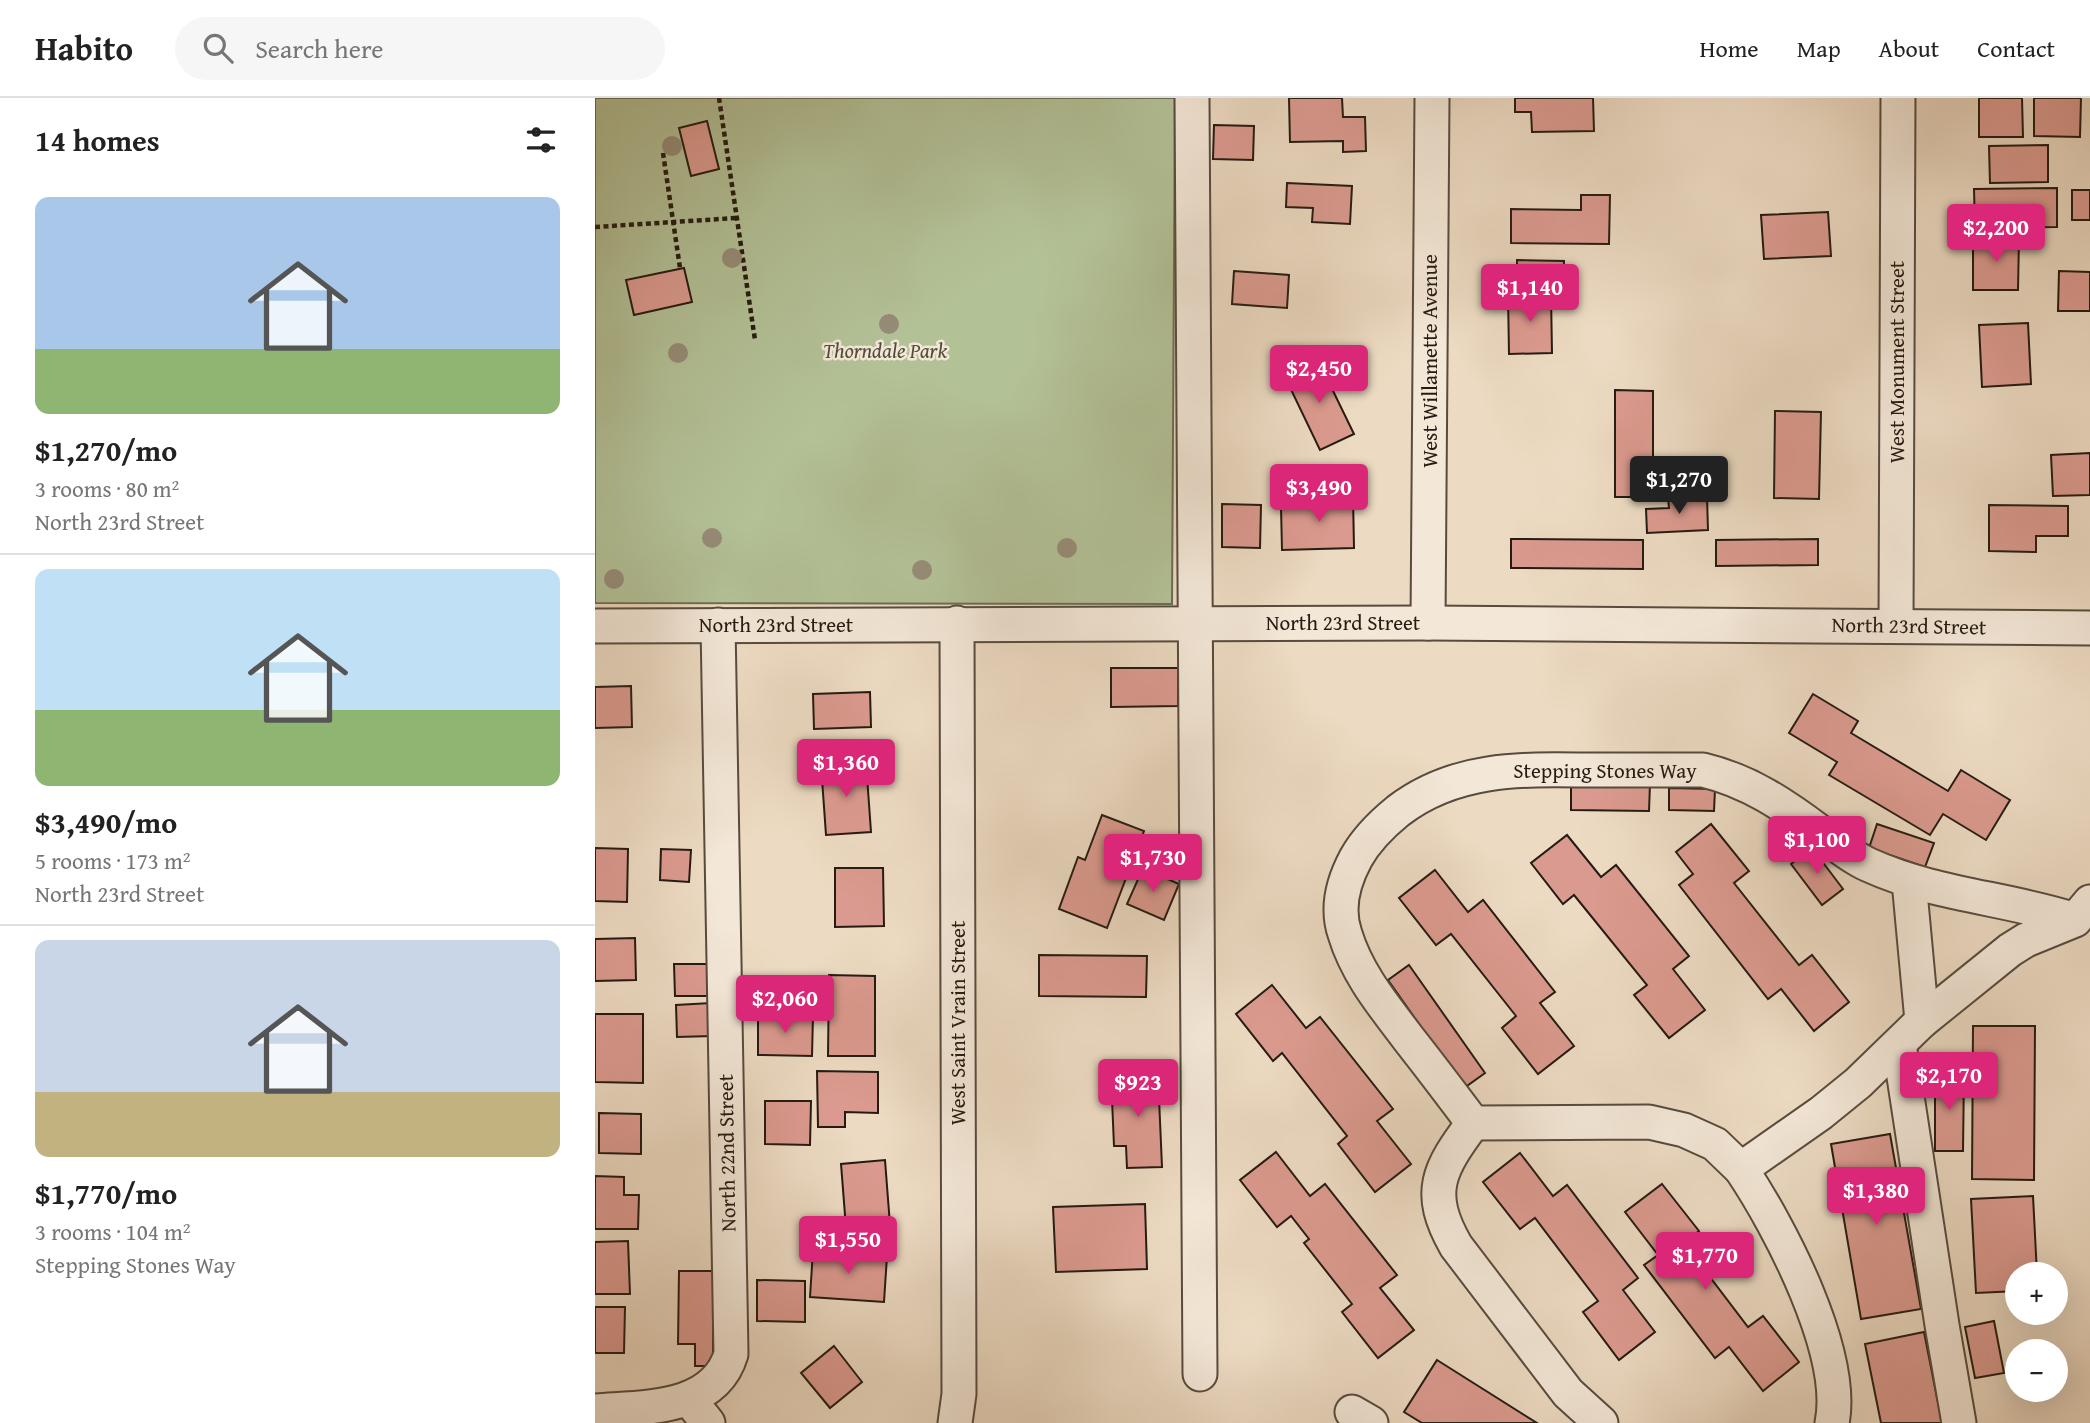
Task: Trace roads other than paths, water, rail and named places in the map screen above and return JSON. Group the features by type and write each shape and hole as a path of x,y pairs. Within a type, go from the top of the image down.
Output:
{"street":[{"path":"1192,98 1193,624 1200,1374"},
{"name":"West Willamette Avenue","path":"1428,623 1432,98"},
{"name":"West Monument Street","path":"1896,625 1898,98"},
{"name":"North 23rd Street","path":"595,626 957,623 1896,625 2089,635"},
{"name":"West Saint Vrain Street","path":"955,1423 959,1394 957,623"},
{"name":"North 22nd Street","path":"595,1411 673,1404 698,1411 727,1367 731,1354 718,625"},
{"name":"Stepping Stones Way","path":"1473,1123 1365,978 1344,932 1340,912 1348,872 1362,847 1386,820 1423,794 1470,776 1499,771 1703,771 1722,775 1766,794 1867,865 1909,881 1961,895 2042,909 2085,922"},
{"path":"1909,881 1910,1033 1940,1312 1959,1423"},
{"name":"Stepping Stones Way","path":"1741,1169 1858,1083 1910,1033 2010,950 2026,940 2085,922"},
{"path":"1601,1423 1568,1392 1448,1233 1440,1212 1438,1194 1441,1175 1451,1153 1473,1123 1649,1122 1684,1129 1715,1144 1741,1169 1768,1215 1812,1309 1828,1353 1834,1384 1835,1408 1832,1423"}],"park label":[{"name":"Thorndale Park","path":"885,351"}]}
